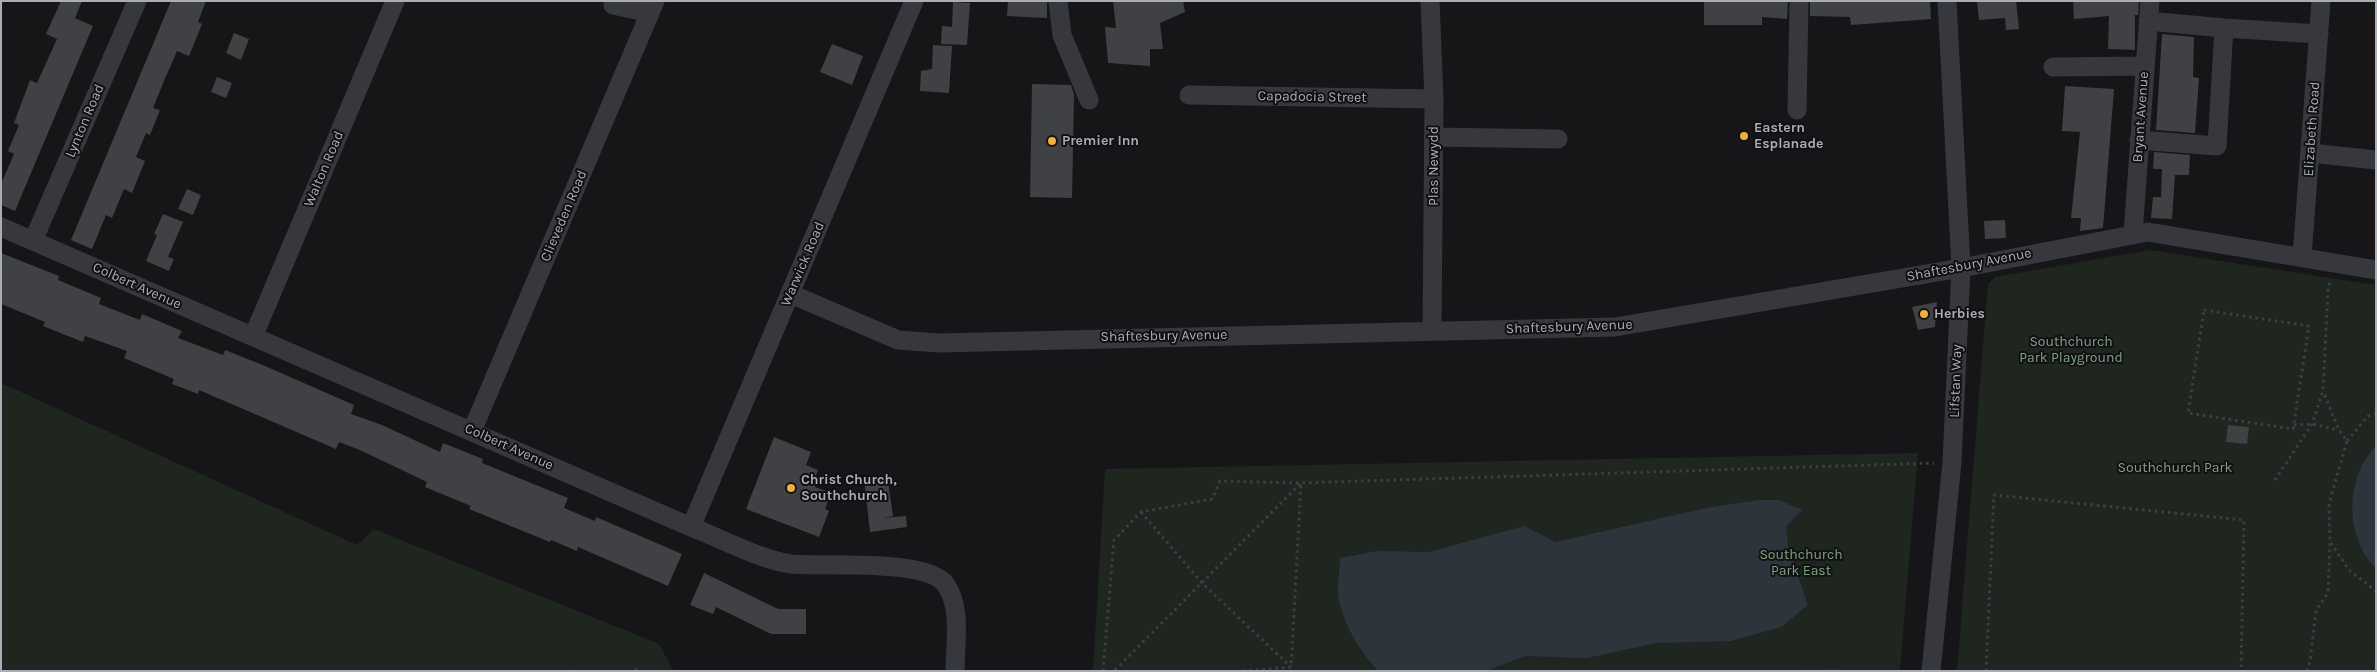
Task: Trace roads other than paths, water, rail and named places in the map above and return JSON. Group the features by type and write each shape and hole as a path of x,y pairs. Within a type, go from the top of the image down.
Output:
{"street":[{"name":"Lynton Road","path":"33,241 137,1"},
{"name":"Walton Road","path":"253,337 396,1"},
{"name":"Warwick Road","path":"691,527 914,1"},
{"path":"1058,1 1062,35 1090,100"},
{"name":"Plas Newydd","path":"1430,1 1434,99 1432,331"},
{"path":"1796,110 1799,1"},
{"name":"Lifstan Way","path":"1931,671 1952,462 1960,268 1947,1"},
{"name":"Bryant Avenue","path":"2133,234 2150,1"},
{"name":"Elizabeth Road","path":"2302,257 2321,1"},
{"path":"613,5 653,7"},
{"name":"Clieveden Road","path":"472,431 653,7"},
{"path":"2148,21 2319,34"},
{"path":"2139,140 2217,146 2224,28"},
{"path":"2054,67 2145,66"},
{"name":"Capadocia Street","path":"1189,95 1434,99"},
{"path":"1434,136 1558,141"},
{"path":"2310,152 2376,160"},
{"name":"Colbert Avenue","path":"1,227 691,527 783,562 913,569 930,573 945,583 954,603 956,619 955,671"},
{"name":"Shaftesbury Avenue","path":"791,294 886,336 909,342 1615,327 1637,325 1960,268 2148,232 2376,270"}],"place":[{"name":"Eastern Esplanade","path":"1744,136"},
{"name":"Premier Inn","path":"1052,141"},
{"name":"Herbies","path":"1924,314"},
{"name":"Christ Church, Southchurch","path":"791,488"}],"park label":[{"name":"Southchurch Park Playground","path":"2071,350"},
{"name":"Southchurch Park","path":"2175,468"},
{"name":"Southchurch Park East","path":"1801,564"}]}
